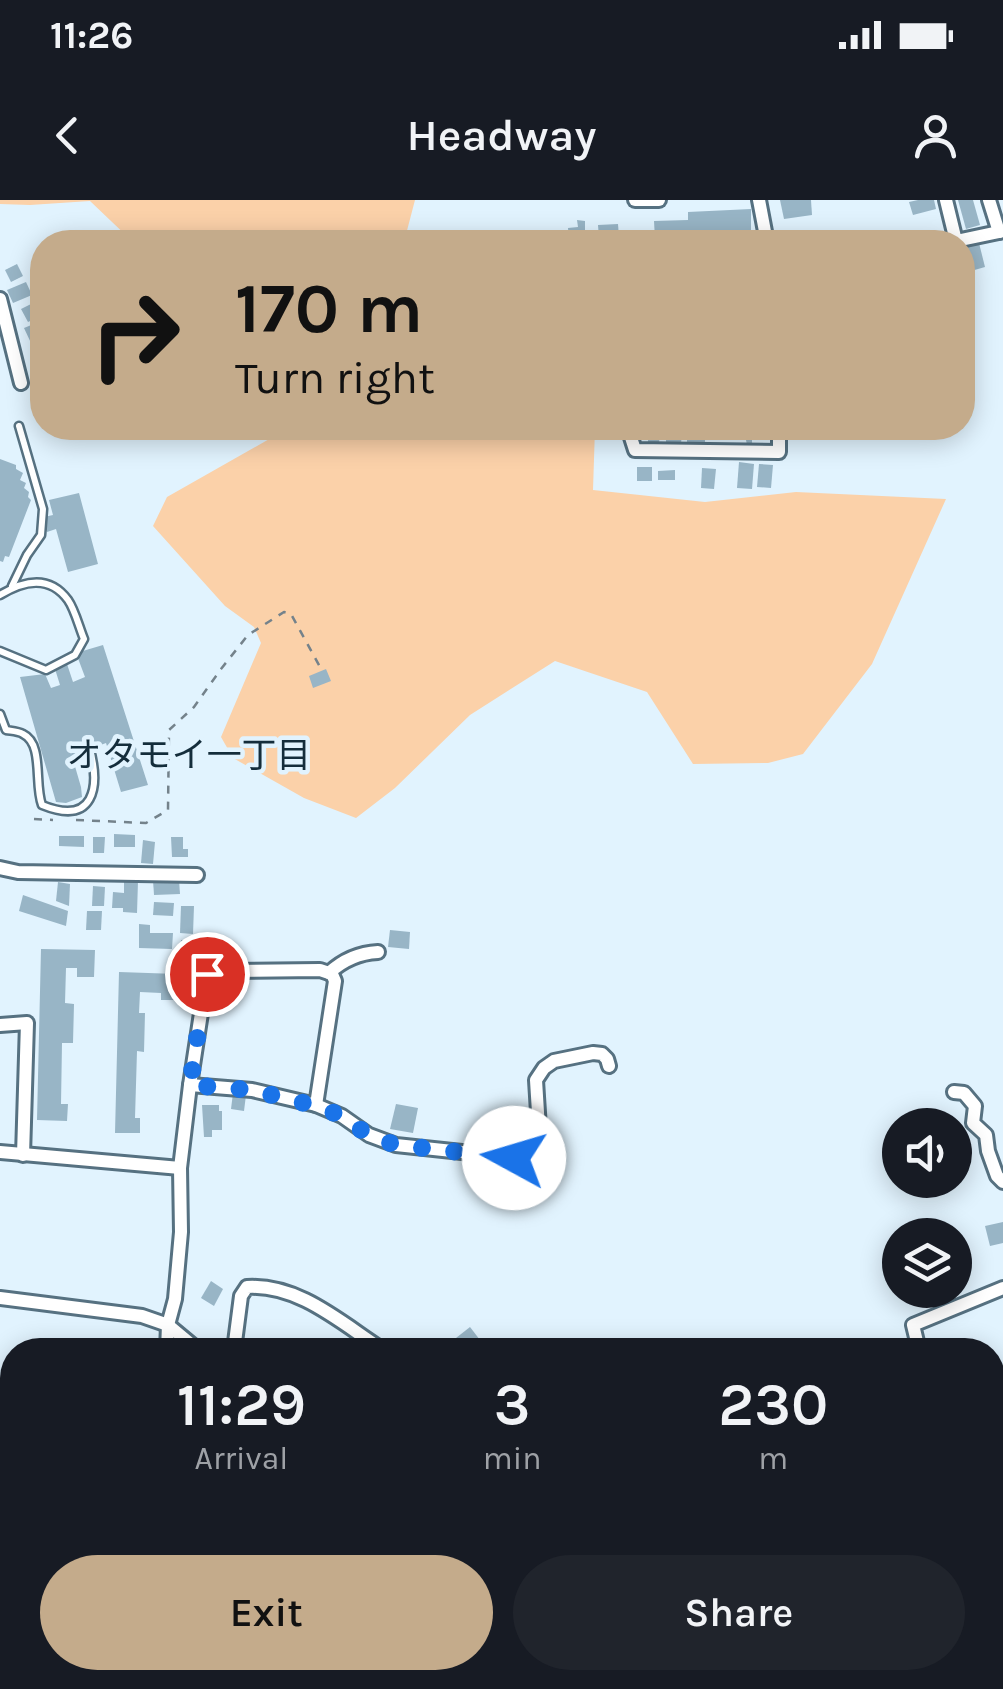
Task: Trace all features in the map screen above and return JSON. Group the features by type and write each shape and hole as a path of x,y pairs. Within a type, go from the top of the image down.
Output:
{"street":[{"path":"635,200 659,200"},
{"path":"759,200 765,230"},
{"path":"946,200 953,230"},
{"path":"975,238 1001,232 989,200"},
{"path":"0,300 21,383"},
{"path":"632,440 635,450 780,452 780,440"},
{"path":"0,868 18,872 198,875"},
{"path":"329,973 340,962 378,952"},
{"path":"167,1338 181,1232 180,1168 207,974 320,970 336,981 316,1106"},
{"path":"0,1024 28,1023 23,1154"},
{"path":"190,1085 252,1090 316,1106 342,1116 368,1135 396,1145 537,1160 540,1130 536,1080 544,1068 554,1061 593,1053 608,1058 609,1066"},
{"path":"954,1092 964,1092 975,1106 974,1123 986,1135 988,1150 1003,1182"},
{"path":"0,1152 180,1168"},
{"path":"236,1338 241,1296 247,1288 262,1286 298,1295 364,1338"},
{"path":"916,1338 913,1326 1003,1288"},
{"path":"0,1298 142,1316 168,1325 184,1338"}],"lane":[{"path":"12,588 41,535 43,508 19,426"},
{"path":"0,595 30,581 52,586 67,599 84,639 75,655 46,670 0,651"},
{"path":"0,714 6,730 24,734 34,745 37,792 42,805 58,812 77,812 91,795 94,762 89,746"}],"path":[{"path":"71,820 146,823 168,810 168,730 194,707 248,636 284,612 291,614 320,668"},
{"path":"34,819 53,820"}],"shaded area":[{"path":"0,200 415,200 407,230 120,230 90,201 0,204"},
{"path":"267,440 595,440 593,490 705,502 796,492 946,499 872,664 803,754 768,763 693,764 647,692 555,661 470,715 395,788 356,818 304,798 233,758 221,737 261,643 254,627 225,606 153,526 167,497"}],"building":[{"path":"780,200 811,200 812,215 784,219"},
{"path":"934,200 936,209 913,215 909,202"},
{"path":"958,200 973,200 980,225 966,229"},
{"path":"751,209 751,230 654,230 654,221 688,220 688,212"},
{"path":"577,220 585,221 585,230 568,230 568,228 578,227"},
{"path":"618,224 618,230 598,230 598,225"},
{"path":"979,243 985,267 975,270 975,244"},
{"path":"17,264 23,276 11,282 5,270"},
{"path":"26,282 30,296 13,303 7,290"},
{"path":"30,304 30,321 28,322 21,309"},
{"path":"666,440 681,440 681,445 666,445"},
{"path":"687,440 705,440 705,445 687,445"},
{"path":"0,459 16,465 23,473 20,480 26,483 24,488 31,500 9,557 5,556 3,562 0,561"},
{"path":"739,462 754,464 752,489 737,488"},
{"path":"759,464 773,465 771,488 757,487"},
{"path":"637,467 652,467 652,481 637,481"},
{"path":"702,468 716,469 714,489 701,488"},
{"path":"675,470 675,480 658,480 658,471"},
{"path":"79,493 98,564 68,572 56,529 47,532 43,524 44,517 53,515 49,500"},
{"path":"103,645 148,785 121,792 106,743 72,756 82,797 56,802 20,677 45,674 51,688 60,685 55,669 67,664 73,682 85,677 76,653"},
{"path":"326,669 331,681 313,688 309,676"},
{"path":"114,834 135,835 135,847 114,847"},
{"path":"59,836 84,836 84,847 59,846"},
{"path":"93,837 105,837 104,853 93,853"},
{"path":"171,837 183,837 188,857 172,857"},
{"path":"143,840 155,842 153,864 141,863"},
{"path":"124,880 138,881 137,913 112,908 113,892 124,893"},
{"path":"153,880 179,880 180,894 154,895"},
{"path":"58,882 70,884 69,906 56,901"},
{"path":"93,886 105,887 104,906 92,906"},
{"path":"23,895 68,911 66,926 19,911"},
{"path":"154,902 174,903 173,916 153,915"},
{"path":"181,906 194,906 193,934 180,933"},
{"path":"87,911 102,911 101,930 86,930"},
{"path":"139,924 150,925 150,933 173,933 172,949 139,948"},
{"path":"390,930 410,932 409,949 388,947"},
{"path":"181,940 198,940 197,962 180,962"},
{"path":"41,949 95,950 94,977 77,977 77,968 66,968 65,1003 74,1004 73,1043 62,1043 61,1104 68,1104 67,1121 37,1120"},
{"path":"119,972 177,974 176,1000 161,1000 161,993 140,992 139,1013 145,1013 144,1052 137,1051 135,1118 140,1118 140,1133 115,1133"},
{"path":"233,1093 246,1095 244,1111 231,1109"},
{"path":"396,1104 418,1108 413,1133 390,1129"},
{"path":"202,1105 219,1105 222,1111 222,1130 212,1130 212,1137 204,1137"},
{"path":"1003,1222 1003,1243 990,1246 985,1226"},
{"path":"211,1281 223,1289 214,1306 201,1298"},
{"path":"470,1327 478,1338 456,1338"}],"district":[{"name":"オタモイ一丁目","path":"189,755"}],"route":[{"path":"207,974 190,1085 252,1090 316,1106 342,1116 368,1135 396,1145 514,1158"}]}
